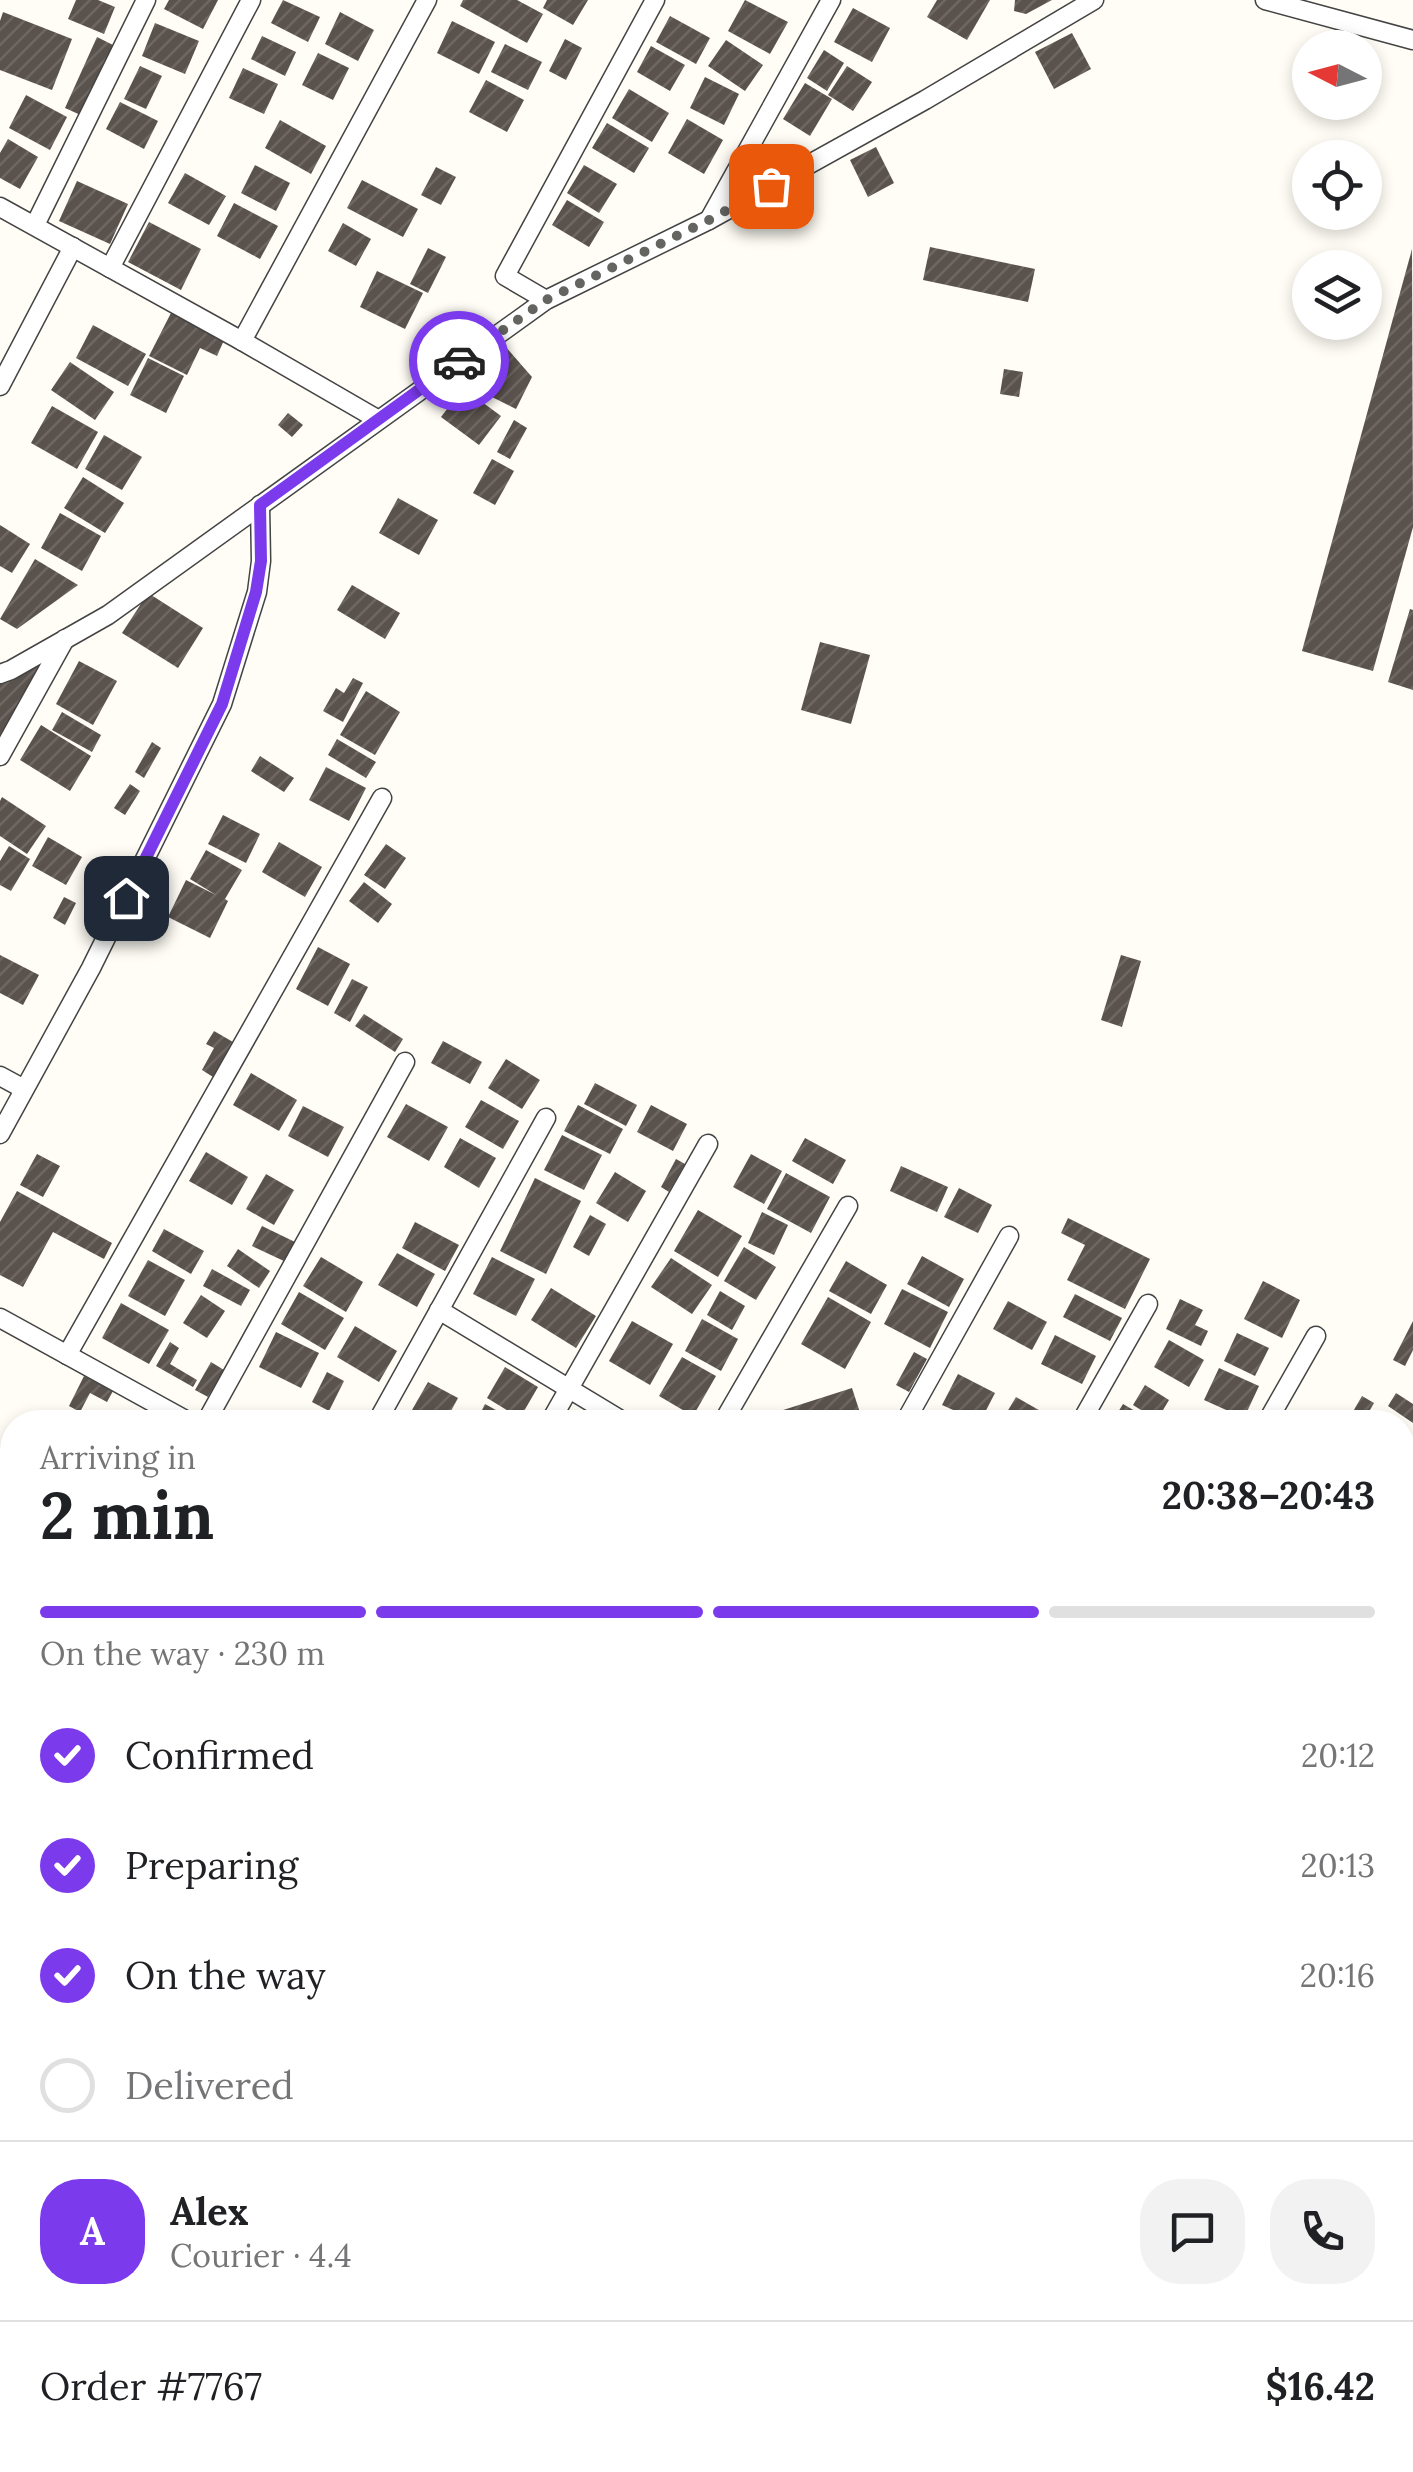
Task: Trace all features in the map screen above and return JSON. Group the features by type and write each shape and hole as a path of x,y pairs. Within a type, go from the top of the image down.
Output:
{"street":[{"path":"35,226 146,0"},
{"path":"110,268 251,0"},
{"path":"242,341 426,0"},
{"path":"546,300 505,276 656,0"},
{"path":"709,220 831,0"},
{"path":"0,674 108,614 546,300 709,220 1094,0"},
{"path":"1265,0 1413,40"},
{"path":"0,206 377,419"},
{"path":"0,386 74,247"},
{"path":"0,1134 91,968 222,704 256,592 261,561 260,505"},
{"path":"0,756 65,639"},
{"path":"68,1355 382,798"},
{"path":"213,1410 405,1062"},
{"path":"0,1076 24,1089"},
{"path":"384,1410 546,1118"},
{"path":"557,1410 708,1144"},
{"path":"730,1410 848,1206"},
{"path":"912,1410 1009,1236"},
{"path":"1088,1410 1148,1304"},
{"path":"440,1310 604,1410"},
{"path":"0,1318 167,1410"},
{"path":"1274,1410 1316,1336"}],"building":[{"path":"76,0 98,0 115,7 104,34 68,19"},
{"path":"169,0 218,0 203,29 164,9"},
{"path":"283,0 320,17 308,42 271,23"},
{"path":"463,0 517,0 543,14 527,43 460,6"},
{"path":"547,0 588,0 573,25 543,8"},
{"path":"745,0 788,22 770,54 728,31"},
{"path":"937,0 990,0 967,40 927,17"},
{"path":"1015,0 1052,0 1026,14 1014,11"},
{"path":"853,8 890,28 872,62 834,42"},
{"path":"3,12 72,39 52,90 0,70"},
{"path":"340,12 374,30 358,61 325,44"},
{"path":"670,16 710,38 696,64 656,42"},
{"path":"452,21 495,42 479,74 437,53"},
{"path":"155,23 199,41 185,74 142,56"},
{"path":"1072,33 1091,69 1054,89 1035,52"},
{"path":"262,36 296,52 285,76 251,59"},
{"path":"97,37 117,47 85,117 65,108"},
{"path":"565,39 582,48 566,80 549,71"},
{"path":"726,40 763,65 745,91 708,66"},
{"path":"505,44 542,62 528,90 491,72"},
{"path":"651,46 685,65 670,91 637,72"},
{"path":"824,50 844,63 827,91 807,78"},
{"path":"318,53 349,68 333,100 302,85"},
{"path":"140,66 162,76 146,109 124,99"},
{"path":"847,66 872,82 853,111 828,95"},
{"path":"243,68 278,84 264,114 229,98"},
{"path":"705,77 739,94 724,125 690,108"},
{"path":"486,80 524,100 507,132 469,112"},
{"path":"805,83 832,99 810,136 783,119"},
{"path":"629,89 669,113 652,142 612,118"},
{"path":"26,95 67,117 50,150 9,128"},
{"path":"120,102 158,121 144,149 106,129"},
{"path":"687,119 723,140 704,174 668,153"},
{"path":"280,120 326,146 311,174 265,148"},
{"path":"607,123 649,148 634,173 592,148"},
{"path":"8,139 38,157 20,189 0,178 0,153"},
{"path":"876,147 894,183 868,197 850,160"},
{"path":"255,165 290,183 276,211 241,193"},
{"path":"584,165 617,184 599,213 567,193"},
{"path":"436,167 456,177 441,205 421,195"},
{"path":"185,173 226,196 209,225 168,203"},
{"path":"362,180 418,209 403,237 347,208"},
{"path":"77,181 128,204 110,244 59,221"},
{"path":"567,200 604,222 589,247 552,225"},
{"path":"234,203 278,226 260,259 217,236"},
{"path":"149,222 201,249 181,290 128,262"},
{"path":"343,223 371,239 356,266 328,251"},
{"path":"930,247 1035,269 1028,302 923,280"},
{"path":"428,248 446,257 428,293 410,284"},
{"path":"1412,249 1413,527 1373,671 1302,651"},
{"path":"377,271 423,293 405,329 360,307"},
{"path":"172,311 225,338 217,356 200,348 187,375 149,356"},
{"path":"93,325 146,354 128,386 76,358"},
{"path":"504,345 532,377 516,409 464,383"},
{"path":"148,358 184,376 166,413 130,395"},
{"path":"70,362 114,392 95,420 51,390"},
{"path":"1004,369 1023,372 1019,397 1000,394"},
{"path":"463,388 501,416 479,445 441,417"},
{"path":"52,406 98,432 77,469 31,443"},
{"path":"288,413 303,425 292,437 278,425"},
{"path":"514,420 527,428 510,459 497,452"},
{"path":"104,435 142,457 122,490 85,469"},
{"path":"492,459 514,471 495,505 473,493"},
{"path":"83,477 124,503 105,533 64,508"},
{"path":"398,498 438,520 419,555 379,533"},
{"path":"60,513 101,536 82,571 41,548"},
{"path":"0,525 30,544 12,573 0,566"},
{"path":"35,559 78,585 17,629 0,619"},
{"path":"352,585 400,613 385,639 337,610"},
{"path":"148,593 203,628 178,668 122,633"},
{"path":"1410,609 1413,610 1413,690 1388,682"},
{"path":"820,642 870,655 851,724 801,710"},
{"path":"79,661 117,681 93,725 56,704"},
{"path":"40,665 0,740 0,681"},
{"path":"353,678 363,683 343,722 323,711 336,688 344,693"},
{"path":"366,691 400,712 375,755 340,735"},
{"path":"62,712 101,735 92,752 52,730"},
{"path":"41,725 91,756 70,791 20,760"},
{"path":"337,739 376,762 366,778 328,755"},
{"path":"152,742 161,748 144,778 135,772"},
{"path":"260,756 294,778 284,792 251,771"},
{"path":"326,767 366,788 349,821 309,800"},
{"path":"130,784 140,791 125,815 114,808"},
{"path":"2,797 46,826 27,854 0,836"},
{"path":"223,815 260,834 246,863 208,844"},
{"path":"48,837 82,857 66,885 32,866"},
{"path":"279,842 322,867 305,897 262,872"},
{"path":"386,844 406,858 385,889 364,875"},
{"path":"9,846 30,859 11,891 0,885 0,861"},
{"path":"206,850 242,870 225,899 228,901 210,938 168,917 186,880 216,895 190,879"},
{"path":"364,882 392,904 378,923 349,901"},
{"path":"64,897 76,903 65,925 53,918"},
{"path":"318,947 350,964 328,1006 296,989"},
{"path":"0,955 39,975 23,1005 0,993"},
{"path":"1121,955 1141,961 1122,1027 1101,1020"},
{"path":"352,979 368,987 350,1022 334,1013"},
{"path":"364,1014 403,1039 395,1052 355,1026"},
{"path":"214,1031 233,1042 213,1077 202,1070 214,1048 206,1044"},
{"path":"443,1041 482,1062 470,1084 431,1063"},
{"path":"506,1059 540,1080 522,1109 488,1088"},
{"path":"251,1073 297,1100 279,1131 233,1105"},
{"path":"595,1083 637,1105 626,1126 584,1104"},
{"path":"481,1100 519,1121 503,1149 465,1127"},
{"path":"406,1104 448,1127 429,1161 387,1137"},
{"path":"578,1105 623,1129 610,1154 564,1131"},
{"path":"651,1105 687,1124 673,1151 637,1132"},
{"path":"303,1106 344,1127 328,1157 288,1136"},
{"path":"562,1135 602,1155 584,1190 544,1170"},
{"path":"460,1138 496,1158 479,1188 444,1167"},
{"path":"805,1138 846,1160 833,1184 792,1161"},
{"path":"206,1152 248,1177 232,1205 189,1181"},
{"path":"37,1154 60,1166 43,1197 20,1185"},
{"path":"751,1154 782,1171 764,1204 733,1187"},
{"path":"676,1159 685,1164 669,1192 661,1187"},
{"path":"901,1166 948,1187 937,1212 890,1191"},
{"path":"615,1172 646,1191 628,1222 596,1203"},
{"path":"786,1173 830,1197 811,1233 767,1209"},
{"path":"266,1174 294,1190 274,1225 246,1209"},
{"path":"535,1178 581,1201 546,1274 500,1251"},
{"path":"959,1188 992,1205 978,1233 944,1217"},
{"path":"17,1191 112,1243 104,1259 53,1232 23,1287 0,1275 0,1222"},
{"path":"698,1210 742,1236 718,1277 674,1251"},
{"path":"762,1212 788,1225 774,1255 748,1243"},
{"path":"590,1215 606,1224 589,1256 573,1247"},
{"path":"1068,1218 1150,1259 1125,1309 1067,1280 1085,1245 1061,1233"},
{"path":"415,1222 459,1245 445,1271 402,1248"},
{"path":"262,1226 295,1242 286,1262 252,1246"},
{"path":"164,1229 204,1251 191,1274 152,1251"},
{"path":"744,1247 776,1267 756,1300 724,1281"},
{"path":"238,1249 270,1271 259,1288 227,1266"},
{"path":"397,1253 435,1274 417,1307 378,1285"},
{"path":"922,1256 964,1279 949,1307 907,1284"},
{"path":"321,1257 363,1282 346,1312 303,1286"},
{"path":"492,1257 535,1279 516,1316 473,1294"},
{"path":"671,1258 712,1285 692,1314 651,1287"},
{"path":"148,1260 185,1280 165,1316 128,1296"},
{"path":"846,1261 887,1285 871,1314 829,1291"},
{"path":"212,1269 250,1290 241,1306 203,1286"},
{"path":"1263,1281 1300,1300 1282,1338 1244,1319"},
{"path":"551,1288 596,1316 576,1348 531,1320"},
{"path":"902,1289 948,1312 930,1348 884,1324"},
{"path":"720,1291 745,1306 732,1330 707,1315"},
{"path":"299,1292 344,1318 325,1350 281,1324"},
{"path":"1075,1294 1122,1318 1110,1341 1063,1317"},
{"path":"201,1295 225,1311 207,1338 183,1323"},
{"path":"828,1297 871,1322 845,1369 801,1344"},
{"path":"1180,1299 1203,1310 1195,1325 1208,1331 1201,1346 1166,1329"},
{"path":"1008,1301 1047,1322 1032,1350 993,1329"},
{"path":"121,1303 169,1330 149,1364 102,1338"},
{"path":"702,1319 738,1339 721,1371 685,1351"},
{"path":"632,1321 673,1344 650,1385 609,1361"},
{"path":"1413,1321 1413,1350 1405,1366 1393,1360"},
{"path":"355,1326 397,1351 379,1382 337,1357"},
{"path":"276,1332 319,1353 301,1388 259,1367"},
{"path":"1237,1333 1269,1348 1255,1376 1224,1361"},
{"path":"1055,1335 1096,1356 1082,1384 1041,1364"},
{"path":"1169,1340 1204,1360 1189,1387 1154,1367"},
{"path":"170,1342 179,1348 170,1364 197,1380 193,1387 156,1366"},
{"path":"914,1352 927,1359 909,1392 896,1385"},
{"path":"682,1357 716,1376 696,1410 683,1410 659,1396"},
{"path":"211,1362 224,1370 208,1397 195,1390"},
{"path":"505,1367 538,1387 525,1410 507,1410 487,1398"},
{"path":"1219,1368 1259,1386 1248,1410 1226,1410 1204,1400"},
{"path":"327,1372 344,1381 330,1410 312,1402"},
{"path":"958,1374 995,1393 986,1410 953,1410 942,1405"},
{"path":"84,1376 113,1391 107,1402 90,1393 81,1410 69,1406"},
{"path":"428,1382 458,1398 452,1410 412,1410"},
{"path":"1145,1385 1169,1400 1163,1410 1141,1410 1133,1405"},
{"path":"852,1388 859,1410 783,1410"},
{"path":"1396,1393 1413,1404 1413,1410 1394,1410 1388,1406"},
{"path":"1362,1396 1374,1403 1370,1410 1354,1410"},
{"path":"1016,1397 1039,1410 1008,1410"}],"way so far":[{"path":"459,361 546,300 771,186"}],"route":[{"path":"126,898 222,704 256,592 261,561 260,505 459,361"}]}
